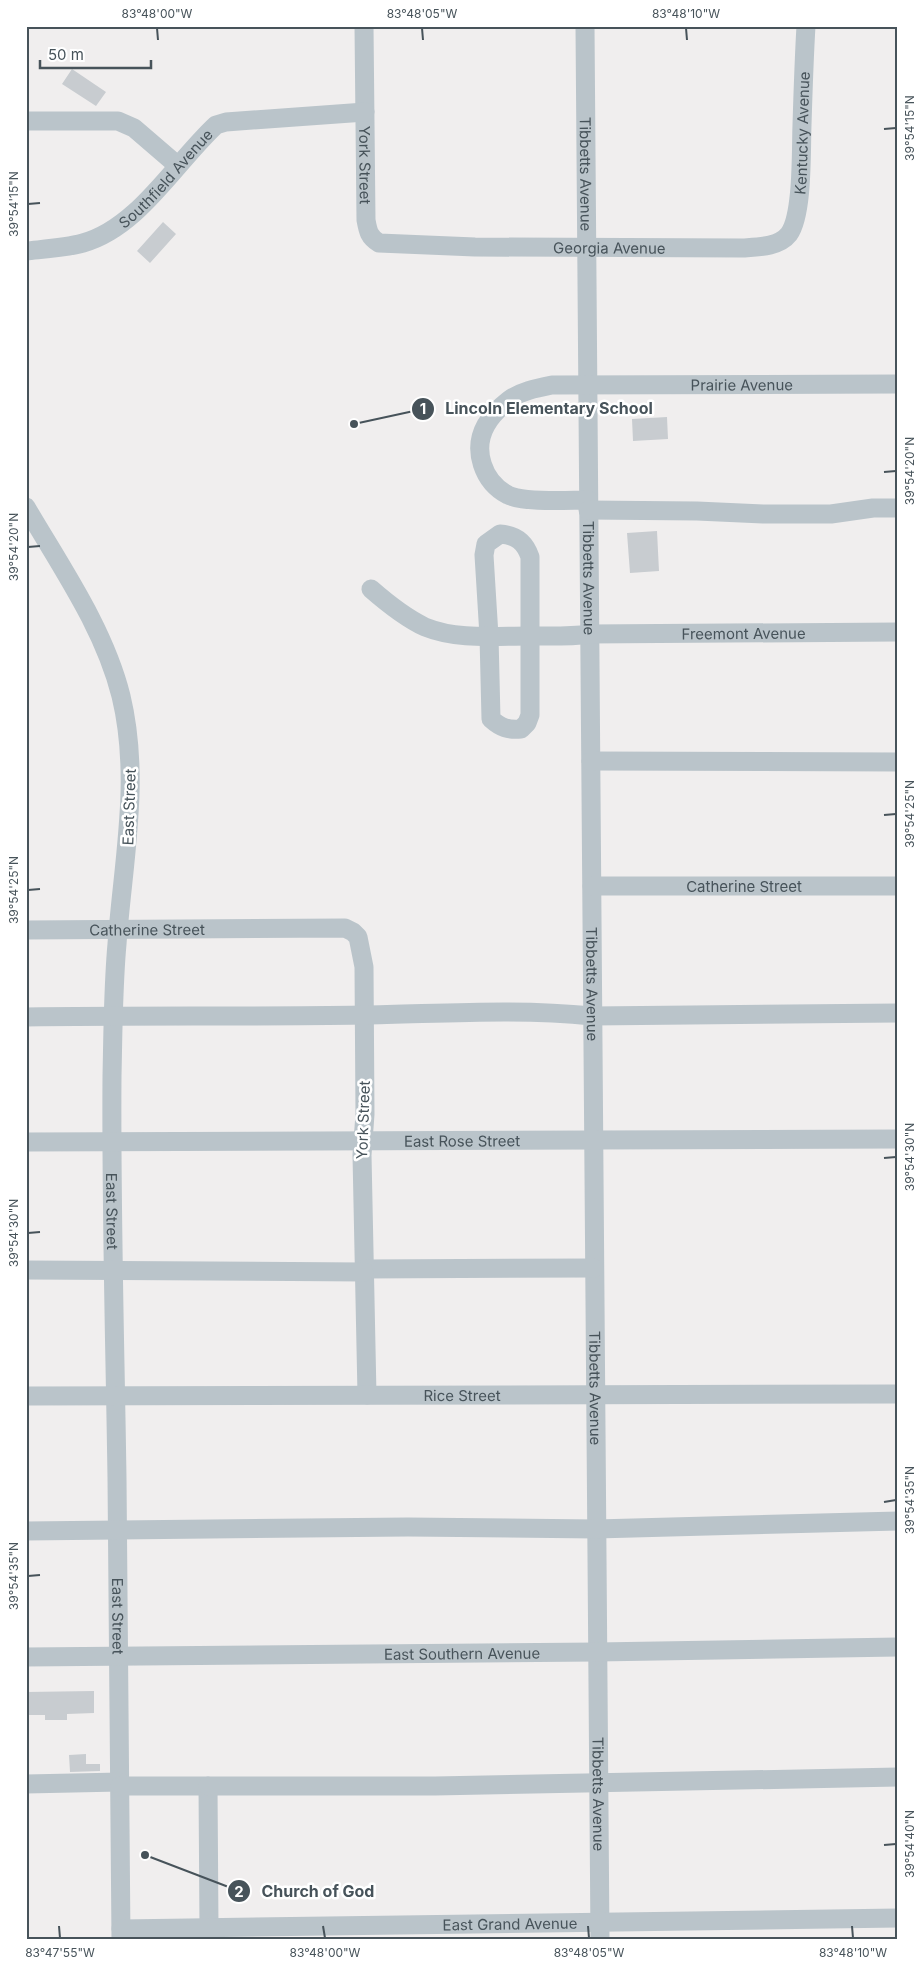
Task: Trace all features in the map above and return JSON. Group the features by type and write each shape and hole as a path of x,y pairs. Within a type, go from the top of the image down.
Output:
{"street":[{"name":"York Street","path":"364,26 366,220 368,231 372,239 385,245 434,246"},
{"name":"Tibbetts Avenue","path":"585,26 594,1394 600,1931"},
{"name":"Kentucky Avenue","path":"784,238 793,225 800,176 806,26"},
{"name":"Southfield Avenue","path":"26,251 84,242 118,226 134,213 216,125 226,122 364,112"},
{"path":"26,121 118,121 134,128 177,166"},
{"name":"Georgia Avenue","path":"434,246 743,248 766,246 784,238"},
{"name":"Prairie Avenue","path":"898,384 552,385 535,388 510,399 485,426 481,440 481,458 483,468 489,480 497,488 509,495 522,499 588,505 773,514 831,514 873,508 898,508"},
{"name":"East Street","path":"26,507 102,642 121,697 129,738 130,821 118,930 113,1016 121,1935"},
{"path":"500,534 518,539 527,548 530,557 531,636 530,715 527,723 521,729 509,730 499,726 491,719 489,636 484,555 486,544 500,534"},
{"name":"Freemont Avenue","path":"371,589 385,601 424,626 441,632 469,636 570,637 589,634 898,632"},
{"path":"591,761 898,762"},
{"name":"Catherine Street","path":"592,886 898,886"},
{"name":"York Street","path":"269,929 345,928 353,932 360,943 364,967 365,1114 363,1141 367,1395"},
{"name":"Catherine Street","path":"26,930 269,929"},
{"path":"26,1017 566,1013 592,1016 898,1013"},
{"name":"East Rose Street","path":"26,1142 898,1139"},
{"path":"26,1270 594,1268"},
{"name":"Rice Street","path":"26,1396 898,1394"},
{"path":"26,1531 408,1527 596,1529 898,1521"},
{"name":"East Southern Avenue","path":"26,1657 597,1652 898,1647"},
{"path":"26,1784 435,1786 598,1784 898,1776"},
{"path":"208,1786 210,1928"},
{"name":"East Grand Avenue","path":"121,1935 210,1928 230,1934 600,1931 898,1918"}],"building":[{"path":"72,69 106,92 96,106 62,84"},
{"path":"163,222 176,234 150,263 137,251"},
{"path":"667,417 668,439 633,441 632,419"},
{"path":"657,531 659,571 630,573 627,533"},
{"path":"94,1691 94,1713 67,1714 67,1720 45,1720 45,1715 26,1715 26,1692"},
{"path":"86,1754 86,1764 100,1764 100,1771 70,1772 69,1755"}],"place":[{"name":"Lincoln Elementary School","path":"354,424"},
{"name":"Church of God","path":"145,1855"}]}
